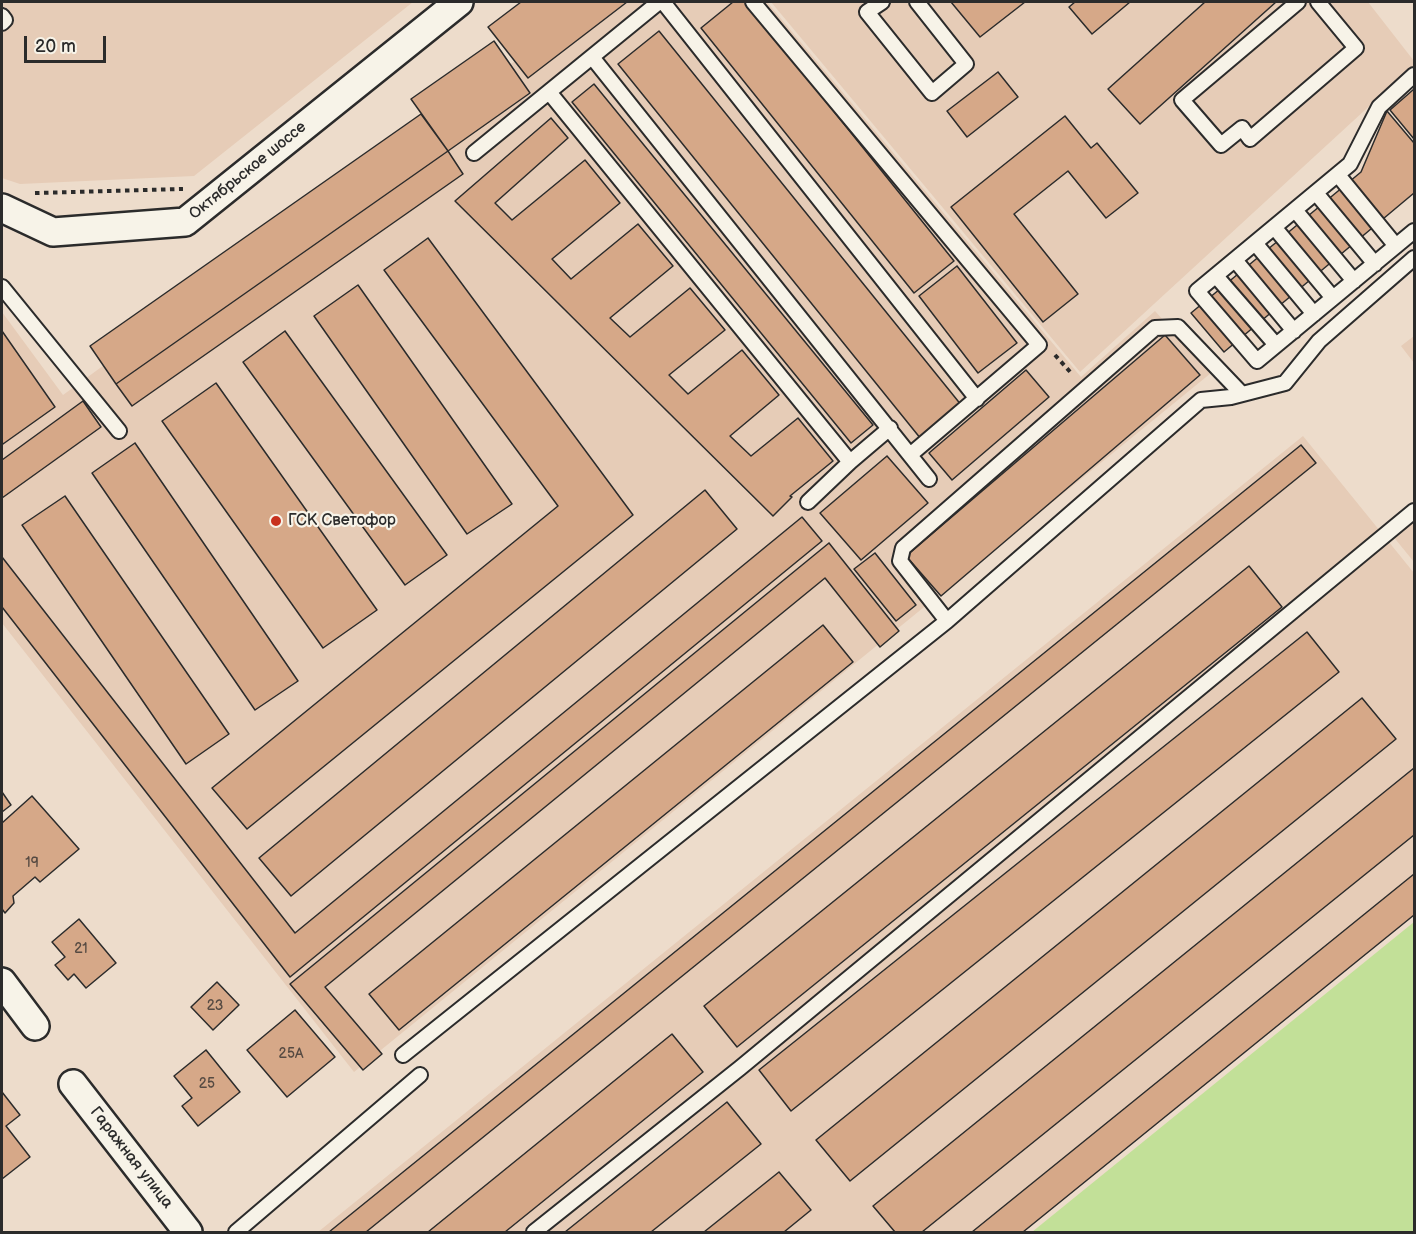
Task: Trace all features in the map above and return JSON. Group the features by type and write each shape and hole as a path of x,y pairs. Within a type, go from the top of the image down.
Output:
{"street":[{"name":"Октябрьское шоссе","path":"2,208 52,232 185,222 459,2"},
{"path":"2,982 35,1026"},
{"name":"Гаражная улица","path":"73,1084 188,1233"}],"lane":[{"path":"474,153 661,2 977,399"},
{"path":"753,2 1040,345 910,455"},
{"path":"882,2 867,12 932,93 966,64 917,2"},
{"path":"1298,2 1182,100 1221,146 1242,128 1250,139 1356,48 1318,2"},
{"path":"2,16 5,20 2,23"},
{"path":"592,57 929,479"},
{"path":"1414,75 1379,107 1350,164 1197,291 1257,361 1414,231"},
{"path":"549,92 850,462"},
{"path":"1338,175 1396,246"},
{"path":"1316,193 1375,264"},
{"path":"1295,210 1354,281"},
{"path":"1274,227 1334,298"},
{"path":"1255,243 1314,314"},
{"path":"403,1055 947,621 1201,400 1242,394 1285,383 1319,341 1414,258"},
{"path":"1235,260 1294,331"},
{"path":"1216,276 1276,345"},
{"path":"2,286 119,431"},
{"path":"947,621 900,561 903,548 1155,328 1178,327 1242,394"},
{"path":"808,502 890,428"},
{"path":"534,1233 740,1068 1414,511"},
{"path":"236,1233 420,1075"}],"path":[{"path":"28,193 190,189"},
{"path":"1040,345 1049,348 1086,388"}],"shaded area":[{"path":"2,2 413,2 194,176 20,184 2,178"},
{"path":"589,2 767,2 1081,377 1155,311 1211,373 354,1072 2,623 2,312 63,395 439,121"},
{"path":"771,2 1368,2 1414,61 1414,65 1080,372"},
{"path":"1414,336 1414,363 1401,346"},
{"path":"1303,436 1414,573 1414,914 1024,1232 318,1232"},
{"path":"1414,516 1414,562 1392,535"}],"green space":[{"path":"1414,922 1414,1232 1032,1232"}],"building":[{"path":"521,2 627,2 528,78 488,27"},
{"path":"733,2 746,2 954,261 914,293 701,28"},
{"path":"951,2 1025,2 980,37"},
{"path":"1075,2 1130,2 1092,34 1069,7"},
{"path":"1205,2 1276,2 1140,124 1108,89"},
{"path":"659,31 962,406 921,439 618,64"},
{"path":"494,41 530,93 448,151 411,99"},
{"path":"998,72 1018,97 967,137 947,111"},
{"path":"594,84 873,425 851,443 572,102"},
{"path":"1414,89 1414,139 1390,110"},
{"path":"1387,111 1414,143 1414,193 1224,352 1191,313 1361,172"},
{"path":"421,114 448,151 116,384 90,346"},
{"path":"1065,116 1091,148 1097,143 1138,193 1106,218 1068,171 1014,214 1078,294 1043,322 951,207"},
{"path":"551,118 568,138 495,203 512,220 585,160 620,203 552,259 571,279 638,224 673,266 610,318 630,337 690,288 725,330 669,375 688,394 742,350 779,395 730,436 751,456 798,418 833,461 790,496 792,497 773,516 455,201"},
{"path":"448,151 463,174 132,406 116,384"},
{"path":"428,238 633,515 247,829 212,788 558,506 384,270"},
{"path":"957,266 1017,343 978,373 919,296"},
{"path":"358,285 512,504 467,534 314,316"},
{"path":"2,331 55,407 3,444 2,442"},
{"path":"285,331 447,555 405,585 243,362"},
{"path":"1165,335 1200,375 941,596 906,556"},
{"path":"1026,370 1049,397 952,480 929,453"},
{"path":"216,383 377,610 323,648 162,421"},
{"path":"83,401 101,427 2,498 2,460"},
{"path":"135,443 298,681 255,710 92,473"},
{"path":"1301,445 1316,463 366,1232 329,1232"},
{"path":"887,456 928,503 861,560 820,513"},
{"path":"705,490 737,529 291,896 259,858"},
{"path":"65,496 229,734 186,764 22,525"},
{"path":"802,517 822,541 290,977 2,607 2,557 295,933"},
{"path":"829,543 899,631 880,647 825,578 325,987 382,1054 363,1070 290,984"},
{"path":"875,553 916,605 896,621 854,569"},
{"path":"1249,566 1282,607 737,1047 704,1006"},
{"path":"823,625 853,662 399,1030 369,994"},
{"path":"1307,632 1339,672 791,1111 759,1070"},
{"path":"1362,698 1396,739 850,1181 816,1140"},
{"path":"1414,768 1414,835 922,1232 895,1232 873,1206"},
{"path":"2,792 11,805 2,812"},
{"path":"32,796 79,849 40,882 35,877 13,896 14,903 5,913 2,909 2,823"},
{"path":"1414,874 1414,915 1023,1232 972,1232"},
{"path":"79,919 116,963 86,988 74,974 68,980 55,965 65,957 52,942"},
{"path":"217,982 239,1005 213,1030 191,1007"},
{"path":"295,1010 335,1057 287,1097 247,1050"},
{"path":"672,1034 703,1072 505,1232 428,1232"},
{"path":"206,1050 240,1092 198,1126 182,1106 192,1098 174,1076"},
{"path":"2,1092 20,1115 6,1126 30,1157 2,1179"},
{"path":"727,1102 761,1144 651,1232 565,1232"},
{"path":"779,1172 811,1210 784,1232 704,1232"}],"place":[{"name":"ГСК Светофор","path":"276,521"}]}
